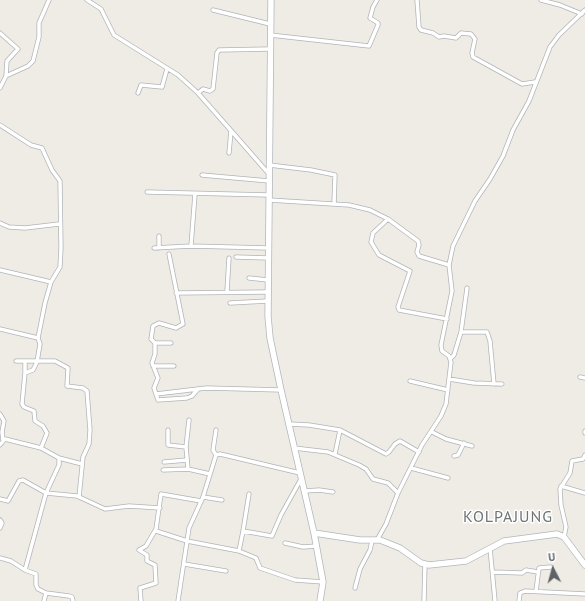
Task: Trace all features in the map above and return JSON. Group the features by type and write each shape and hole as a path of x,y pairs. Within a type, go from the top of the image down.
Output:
{"street":[{"path":"6,76 28,66 33,61 39,37 39,23 49,0"},
{"path":"89,0 101,10 114,36 166,68 186,82 198,93 269,174"},
{"path":"271,0 269,165 271,199 268,248 270,338 317,546 323,582 320,601"},
{"path":"270,35 368,46 371,43 378,25 378,23 370,18 377,0"},
{"path":"417,0 418,23 421,30 433,33 439,38 444,36 456,38 461,33 472,34 475,39 472,53 474,57 522,84 536,82"},
{"path":"540,0 560,5 582,14"},
{"path":"560,5 561,0"},
{"path":"213,10 270,24"},
{"path":"450,359 442,352 441,345 452,290 448,265 453,246 475,201 490,180 503,156 513,130 529,100 550,47 559,35 585,10"},
{"path":"0,33 18,49 8,61 6,76 0,88"},
{"path":"198,93 203,89 213,89 217,53 219,50 270,49"},
{"path":"138,93 140,85 162,87 166,68"},
{"path":"0,125 31,145 42,148 52,170 60,181 61,260 58,272 51,282 38,338 40,344 38,361 33,370 25,372"},
{"path":"229,153 231,131"},
{"path":"269,165 311,170 335,175 334,204"},
{"path":"202,175 269,181"},
{"path":"147,192 271,199 358,206 388,219 418,241 419,245 417,252 419,256 448,265"},
{"path":"191,246 195,194"},
{"path":"388,219 373,233 371,242 380,255 410,271 398,307 399,310 447,319"},
{"path":"0,223 25,228 60,224"},
{"path":"159,236 159,248"},
{"path":"154,248 191,246 268,248"},
{"path":"169,254 183,326 176,328 159,323 155,324 151,339 155,343 153,366 158,378 155,386 156,394 158,400 162,401 191,397 198,389"},
{"path":"227,291 230,258"},
{"path":"236,258 268,258"},
{"path":"0,270 51,282"},
{"path":"249,278 268,280"},
{"path":"355,588 360,569 391,513 398,493 419,452 444,412 448,390 450,359 454,355 461,332 467,288"},
{"path":"176,292 268,292"},
{"path":"230,302 268,301"},
{"path":"0,329 38,338"},
{"path":"461,332 487,332 490,341 494,384"},
{"path":"155,343 171,343"},
{"path":"16,361 52,360 67,367 67,386 83,388 87,391 90,430 89,444 83,457 80,497"},
{"path":"25,361 23,406 34,411 36,422 43,426 47,433 41,448"},
{"path":"153,366 174,366"},
{"path":"580,376 585,378"},
{"path":"449,379 502,384"},
{"path":"410,380 448,390"},
{"path":"156,394 198,389 281,390"},
{"path":"0,414 4,421 2,432 3,440 0,445"},
{"path":"188,469 186,447 189,420"},
{"path":"289,424 309,425 340,430 386,454 395,444 400,441 419,452"},
{"path":"168,430 168,446 186,447"},
{"path":"178,601 190,525 203,496 216,455 214,450 216,430"},
{"path":"335,454 340,430"},
{"path":"432,432 472,446"},
{"path":"3,440 19,442 41,448 58,458 82,464"},
{"path":"454,456 458,455 464,444"},
{"path":"294,448 335,454 364,467 373,479 388,483 398,493"},
{"path":"216,455 220,454 300,476"},
{"path":"564,537 566,527 559,493 561,486 570,473 572,461 583,459 585,455"},
{"path":"25,570 46,493 58,466 58,458"},
{"path":"164,462 187,460"},
{"path":"411,468 448,478"},
{"path":"163,470 188,469 210,474"},
{"path":"243,531 272,536 300,476"},
{"path":"0,499 8,501 19,481 23,480 46,493 80,497 105,509 129,506 160,508"},
{"path":"561,486 585,494"},
{"path":"305,491 314,490 333,492"},
{"path":"141,601 140,588 154,585 156,582 155,565 147,562 147,555 139,550 146,546 156,531 162,493 201,501"},
{"path":"239,551 249,494"},
{"path":"203,496 222,500"},
{"path":"0,520 2,523 0,528"},
{"path":"156,531 187,541 239,551 256,558 260,568 297,580 323,582"},
{"path":"314,533 375,540 406,551 425,564 466,561 508,540 553,534 564,537 585,565"},
{"path":"285,543 304,547 317,546"},
{"path":"490,548 495,601"},
{"path":"0,558 17,564 25,570 36,574 36,588 46,593 72,597 73,601"},
{"path":"184,564 226,570"},
{"path":"424,601 425,564"},
{"path":"536,591 540,567 551,567"},
{"path":"493,572 522,572 526,570 538,572"},
{"path":"519,601 522,591 585,594"},
{"path":"44,601 46,593"}],"district":[{"name":"KOLPAJUNG","path":"508,517"}]}
